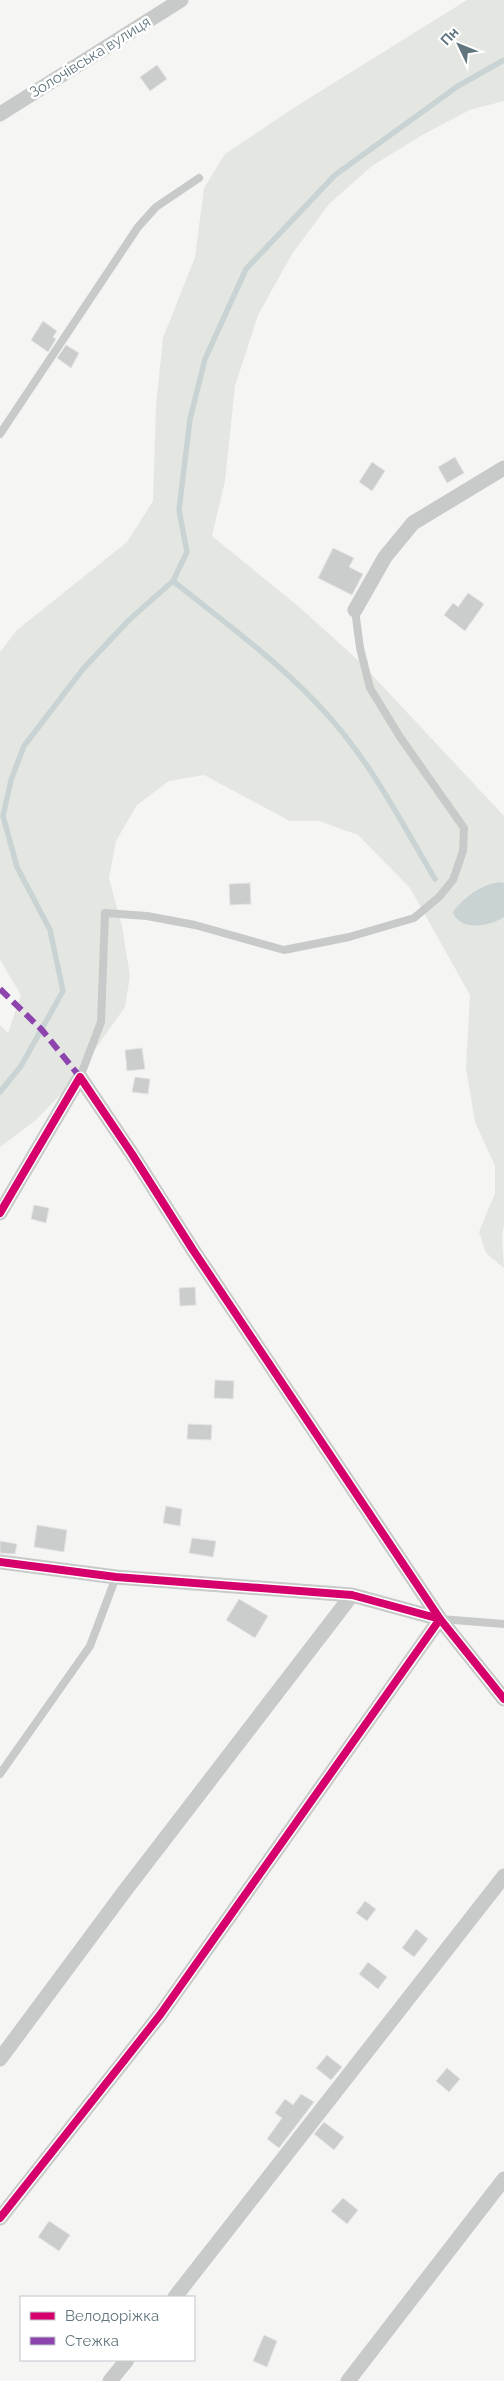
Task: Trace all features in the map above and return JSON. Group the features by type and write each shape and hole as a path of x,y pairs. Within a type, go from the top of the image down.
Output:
{"street":[{"name":"Золочівська вулиця","path":"0,114 181,0"},
{"path":"355,610 386,557 413,523 504,468"},
{"path":"0,1213 80,1077 440,1619 504,1698"},
{"path":"0,1562 116,1577 352,1595 440,1619"},
{"path":"0,2059 124,1892 352,1595"},
{"path":"0,2218 160,2015 440,1619"},
{"path":"176,2296 504,1876"},
{"path":"348,2381 504,2179"},
{"path":"110,2381 125,2361"}],"lane":[{"path":"0,434 138,227 156,207 199,178"},
{"path":"80,1077 101,1022 105,913 147,916 194,925 284,950 349,937 414,918 439,897 452,880 463,851 464,828 400,737 370,688 360,648 355,610"},
{"path":"0,1774 90,1646 116,1577"},
{"path":"440,1619 504,1624"}],"shaded area":[{"path":"467,0 504,0 504,101 470,110 424,134 372,166 329,204 292,254 258,315 235,386 225,481 212,536 298,606 359,661 504,816 504,883 490,883 483,886 470,894 454,910 479,925 504,917 504,1226 502,1241 504,1268 486,1253 479,1232 495,1193 495,1166 475,1122 466,1068 470,995 410,888 358,835 319,821 290,821 204,775 169,781 137,805 116,841 109,878 122,926 130,976 125,1007 70,1085 36,1120 0,1147 0,1025 8,1033 21,995 0,960 0,652 17,630 127,542 153,501 156,406 163,338 195,257 204,188 225,154 295,107"},
{"path":"499,882 504,883 504,917 484,925 469,925 457,919 453,913 454,910 464,900 480,888"}],"building":[{"path":"157,65 167,79 150,91 140,77"},
{"path":"43,321 57,331 53,337 56,339 48,352 31,340"},
{"path":"66,345 79,353 71,368 57,358"},
{"path":"455,457 464,473 447,483 438,467"},
{"path":"372,462 385,471 372,491 359,482"},
{"path":"333,548 354,558 349,567 363,574 352,595 318,578"},
{"path":"468,593 484,604 465,631 444,615 453,603 458,607"},
{"path":"250,883 251,904 230,905 229,884"},
{"path":"142,1048 145,1069 127,1071 125,1050"},
{"path":"135,1077 150,1079 148,1094 132,1092"},
{"path":"34,1205 49,1208 46,1223 31,1219"},
{"path":"195,1287 196,1305 180,1306 179,1288"},
{"path":"215,1380 234,1381 233,1399 214,1398"},
{"path":"188,1424 212,1425 211,1440 187,1439"},
{"path":"166,1506 182,1509 180,1526 163,1523"},
{"path":"37,1525 67,1530 64,1552 34,1547"},
{"path":"192,1538 216,1541 213,1557 189,1553"},
{"path":"0,1541 17,1544 15,1554 0,1553"},
{"path":"239,1599 268,1616 255,1638 226,1620"},
{"path":"365,1901 376,1909 367,1921 356,1913"},
{"path":"416,1929 428,1939 414,1957 402,1948"},
{"path":"368,1962 387,1977 378,1989 359,1974"},
{"path":"327,2055 342,2067 331,2080 316,2068"},
{"path":"447,2068 460,2079 449,2092 436,2081"},
{"path":"301,2094 314,2102 279,2148 267,2139 282,2118 275,2113 285,2099 293,2105"},
{"path":"324,2122 344,2137 334,2150 314,2134"},
{"path":"343,2198 358,2210 347,2224 331,2211"},
{"path":"49,2221 70,2235 59,2251 38,2237"},
{"path":"264,2335 277,2341 267,2367 253,2361"}],"waterway":[{"path":"0,1092 21,1066 63,991 50,930 17,867 3,816 11,780 24,746 83,669 129,620 173,581 187,552 179,510 190,419 205,359 246,269 335,175 458,86 504,60"},
{"path":"173,581 276,664 332,720 375,777 435,879"}],"marked path":[{"path":"0,989 42,1030 80,1077"}],"cycle path":[{"path":"0,1213 80,1077 193,1250 440,1619 504,1699"},
{"path":"0,1562 116,1577 352,1595 440,1619 160,2015 0,2218"}]}
